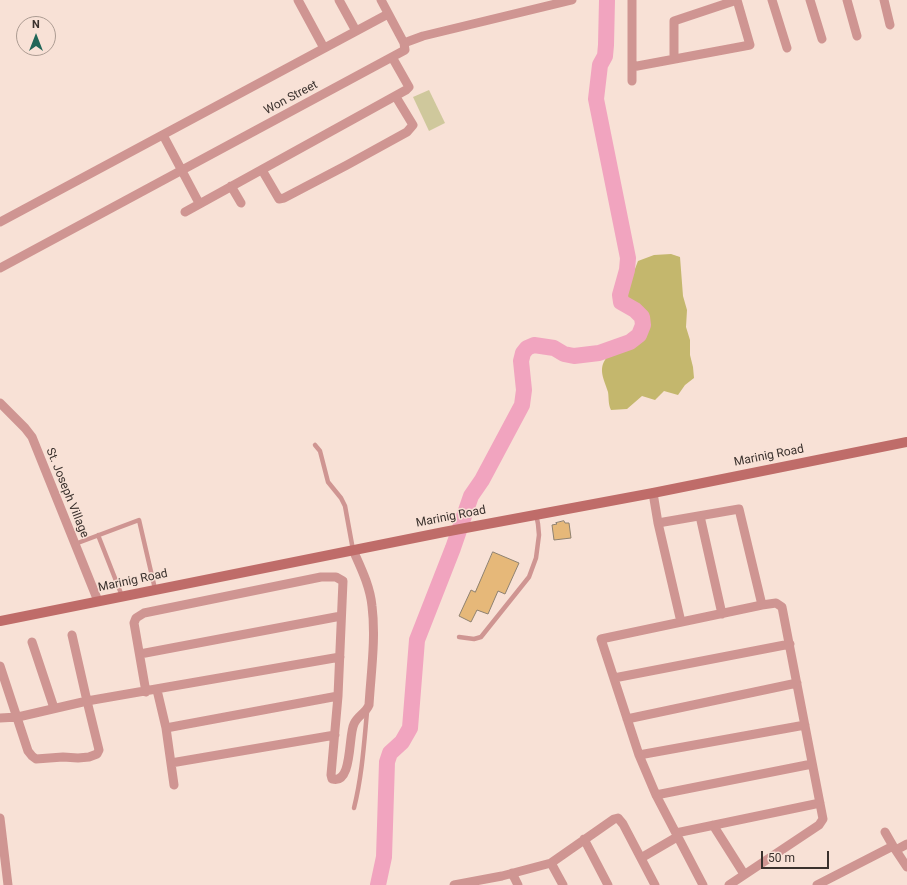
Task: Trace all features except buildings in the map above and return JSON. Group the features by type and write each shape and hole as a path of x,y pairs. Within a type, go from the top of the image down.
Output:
{"street":[{"path":"298,0 324,48"},
{"path":"339,0 356,31"},
{"path":"381,0 404,43 423,36 572,0"},
{"path":"632,0 632,81"},
{"path":"632,66 674,59 750,45 737,0 674,21 674,59"},
{"path":"772,0 787,48"},
{"path":"810,0 822,39"},
{"path":"847,0 857,36"},
{"path":"884,0 890,25"},
{"path":"0,222 388,14"},
{"name":"Won Street","path":"0,268 405,50 404,43"},
{"path":"185,212 199,203 396,97 406,90 409,87 392,57"},
{"path":"262,170 279,199 284,198 347,166 407,132 413,125 396,97"},
{"path":"163,135 199,203"},
{"path":"231,186 242,203"},
{"name":"St. Joseph Village","path":"0,403 32,437 98,601"},
{"name":"Marinig Road","path":"0,621 469,527 653,493 907,442"},
{"path":"653,493 658,523 681,622"},
{"path":"658,523 739,509 762,605"},
{"path":"700,516 722,614"},
{"path":"146,692 134,623 136,618 144,613 320,577 336,577 343,581 338,696 331,775 332,779 340,779 344,776 349,757 353,726 356,719 367,710 369,705 373,646 372,605 365,578 353,550"},
{"path":"703,885 656,795 627,719 601,639 776,603 782,607 790,644 822,819 819,825 729,885"},
{"path":"140,654 341,616"},
{"path":"0,666 28,751 32,756 36,759 63,757 78,758 89,757 96,754 99,750 72,635"},
{"path":"32,642 54,708"},
{"path":"614,678 790,644"},
{"path":"0,718 18,717 128,693 146,692 340,657"},
{"path":"627,719 797,683"},
{"path":"157,690 166,728 174,785"},
{"path":"166,728 338,696"},
{"path":"640,755 805,725"},
{"path":"171,763 335,735"},
{"path":"656,795 812,764"},
{"path":"641,858 677,835 714,825 820,803"},
{"path":"0,818 3,874 8,885"},
{"path":"454,885 469,884 551,863 614,818 618,818 623,824 655,885"},
{"path":"714,825 744,874"},
{"path":"885,832 907,867"},
{"path":"584,839 608,885"},
{"path":"817,885 895,848 907,844"},
{"path":"551,863 563,885"},
{"path":"512,874 518,885"}],"lane":[{"path":"315,445 320,452 328,482 341,498 345,506 353,550"},
{"path":"459,637 480,638 529,577 536,558 539,535 536,514"},
{"path":"75,544 139,520 155,589"},
{"path":"98,535 122,596"},
{"path":"354,808 359,787 367,710"}],"shaded area":[{"path":"429,90 445,123 429,131 413,97"},
{"path":"671,254 680,257 683,296 687,310 686,327 690,340 690,355 694,378 685,385 678,395 664,391 655,400 642,396 627,409 611,410 608,392 602,372 603,364 610,355 636,346 645,335 649,324 647,312 627,299 625,295 638,261 654,255"}],"waterway":[{"path":"378,885 384,857 387,762 390,753 402,742 410,728 417,640 453,548 471,496 482,480 522,405 524,390 521,361 523,353 527,348 534,345 554,348 564,354 574,356 599,353 630,342 639,335 643,325 642,317 635,310 621,302 620,295 627,270 628,258 596,99 600,65 605,56 607,0"}]}
